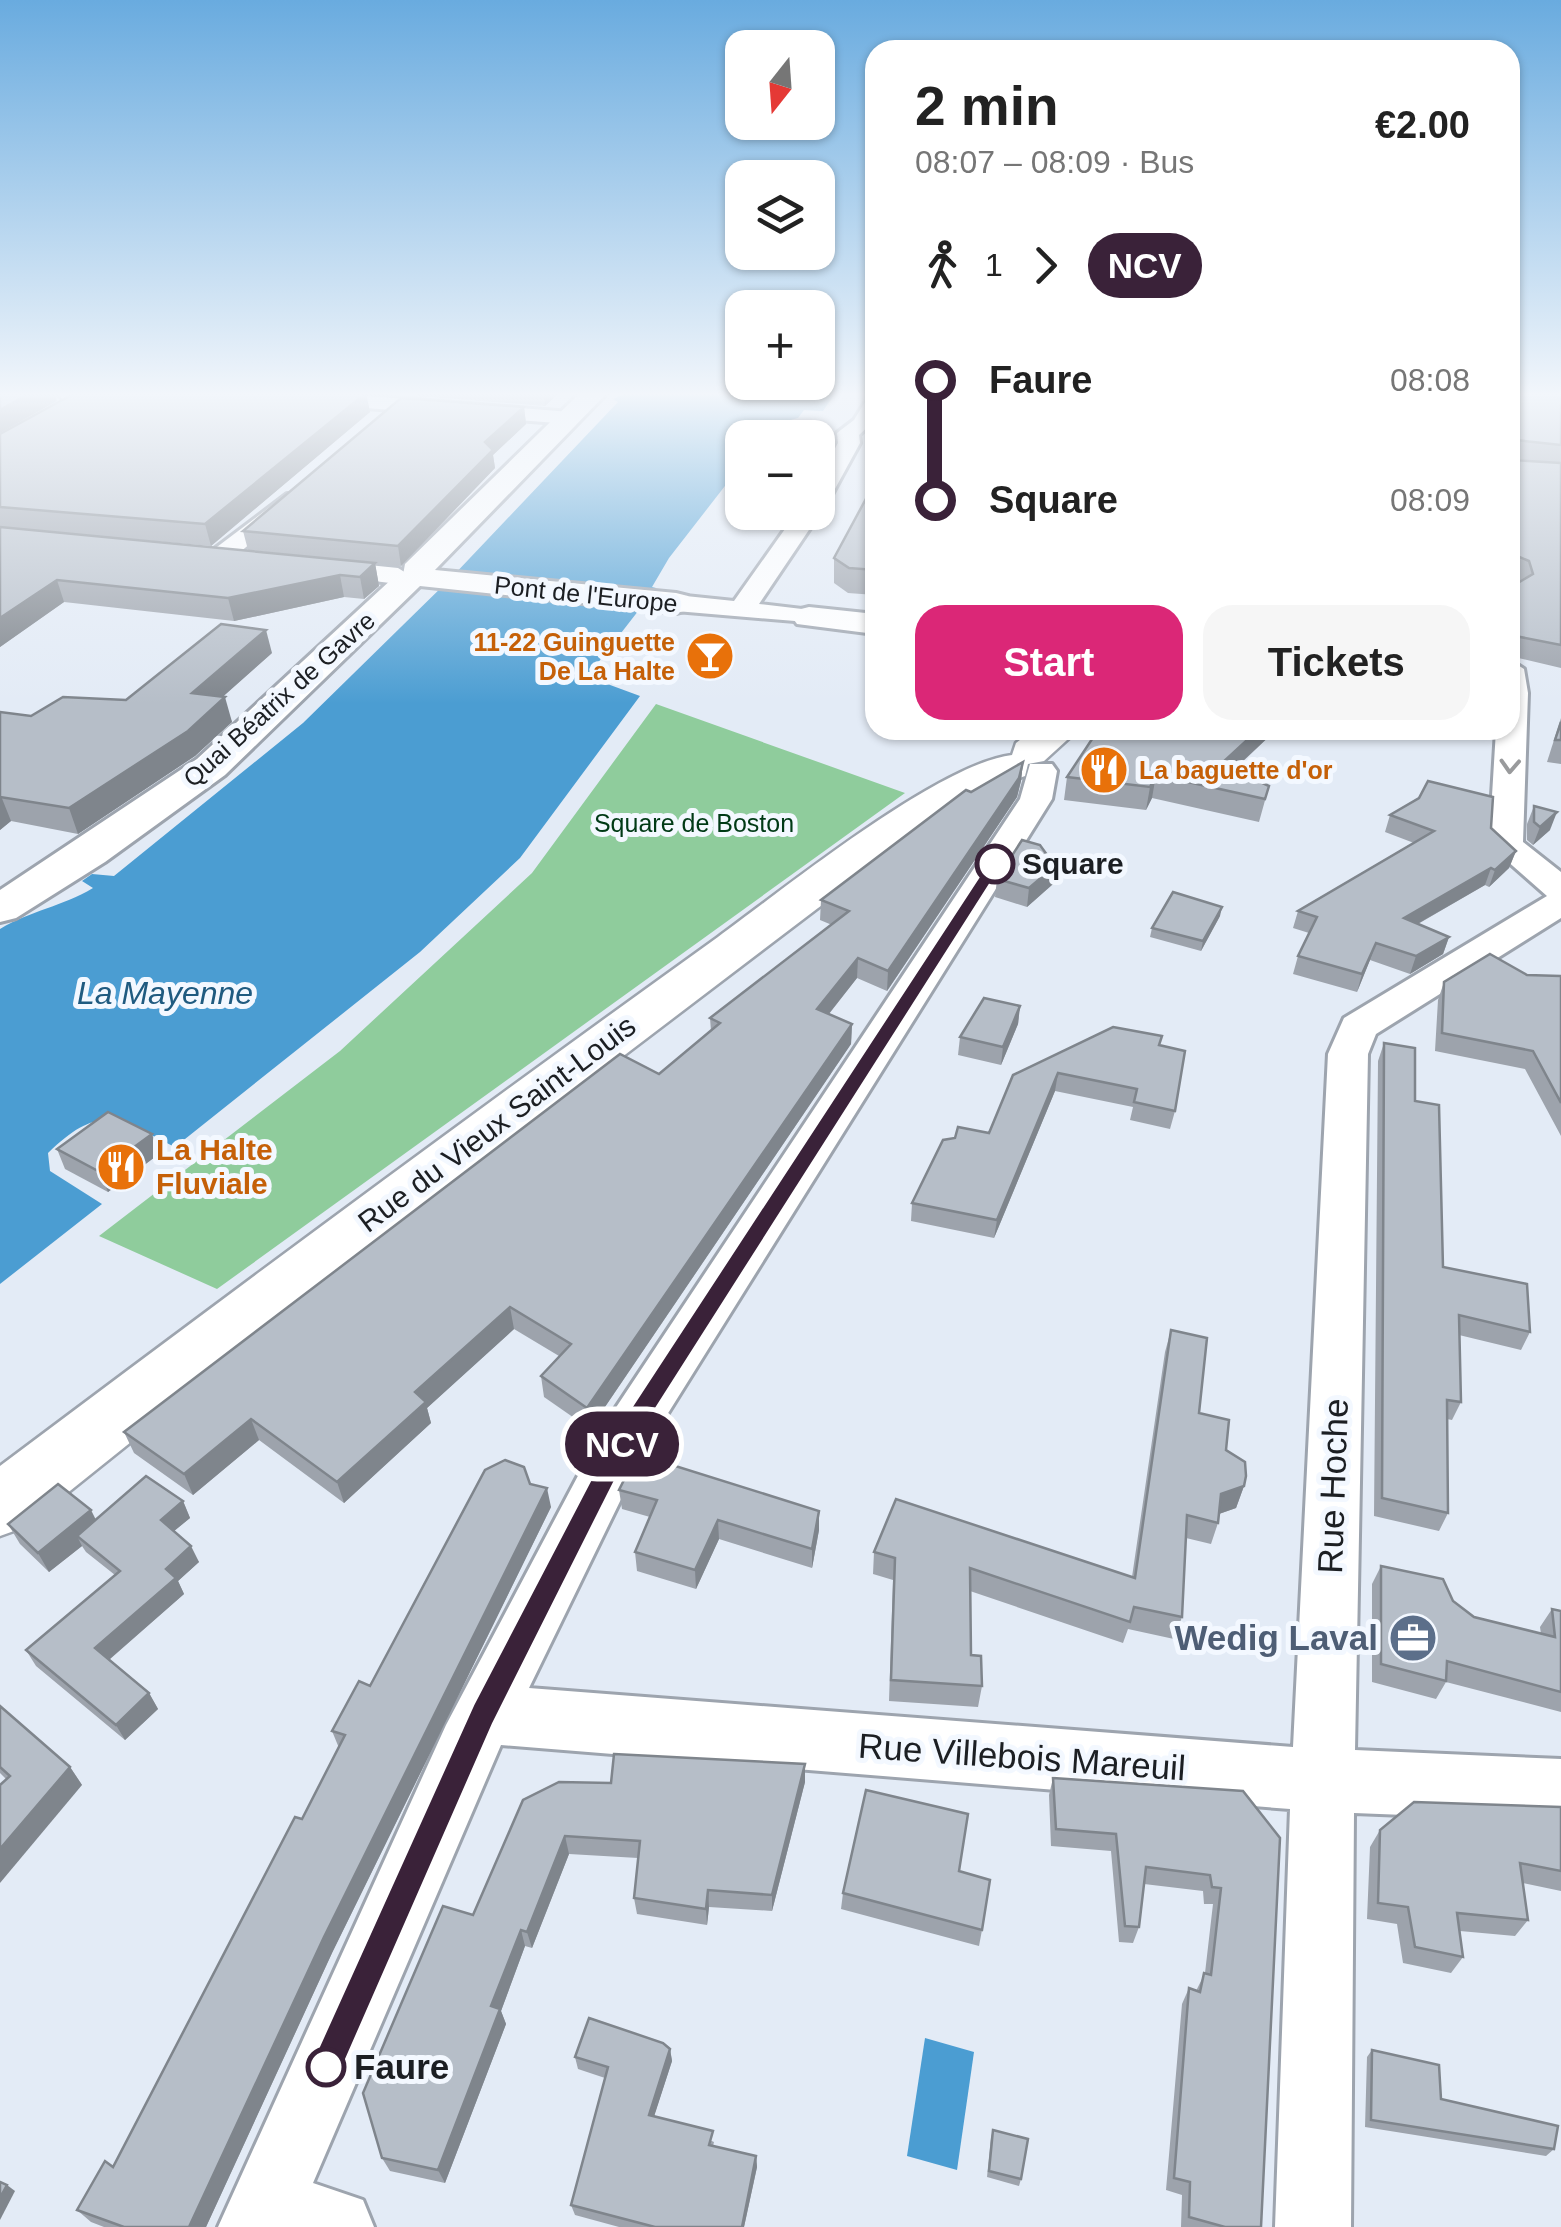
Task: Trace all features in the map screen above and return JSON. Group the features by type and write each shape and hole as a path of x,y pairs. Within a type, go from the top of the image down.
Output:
{"main road":[{"name":"Rue du Vieux Saint-Louis","path":"0,1506 388,1204 802,898 968,784 1035,755"}],"street":[{"path":"255,562 209,557 292,496"},
{"name":"Quai Béatrix de Gavre","path":"0,908 90,853 211,767 412,578 493,496"},
{"path":"741,610 797,530"},
{"path":"291,565 412,578"},
{"name":"Pont de l'Europe","path":"412,578 809,617"},
{"path":"809,617 865,623"},
{"path":"1511,740 1506,845 1557,911"},
{"path":"336,2227 260,2218 483,1714 626,1436 1036,799 1035,755"},
{"name":"Rue Hoche","path":"1314,2227 1323,1780 1348,1054 1358,1027 1557,911"},
{"name":"Rue Villebois Mareuil","path":"483,1714 1323,1780 1561,1790"}],"green space":[{"name":"Square de Boston","path":"656,704 905,793 217,1289 99,1236 340,1051 532,873"}],"water":[{"name":"La Mayenne","path":"529,496 717,496 669,558 652,587 656,588 597,664 602,682 640,696 520,858 420,952 175,1147 109,1120 95,1121 66,1137 48,1153 50,1171 102,1204 0,1284 0,929 93,888 82,881 92,874 114,876 303,723"},
{"path":"925,2038 974,2052 957,2170 907,2156"}],"building":[{"path":"0,496 240,496 205,524 0,507"},
{"path":"285,496 448,496 398,546 243,531"},
{"path":"1520,496 1561,496 1561,645 1520,637 1520,582 1533,574 1529,561 1520,557"},
{"path":"865,501 865,569 849,568 834,558"},
{"path":"0,527 375,563 360,577 340,575 228,598 57,580 0,618"},
{"path":"221,624 266,630 192,693 225,697 188,731 69,808 0,797 0,712 31,716 63,697 126,700"},
{"path":"1091,740 1247,740 1221,764 1269,786 1265,799 1156,775 1150,787 1067,777"},
{"path":"1023,762 1019,778 888,971 858,958 817,1009 852,1024 587,1408 541,1376 571,1344 510,1307 415,1392 426,1402 337,1482 251,1419 184,1474 124,1432 620,1054 659,1074 720,1023 710,1018 849,911 821,900 966,790 971,792"},
{"path":"1428,781 1493,797 1491,828 1516,851 1495,870 1491,868 1404,918 1449,937 1416,956 1376,943 1362,974 1298,956 1317,917 1298,911 1434,831 1390,815 1419,798"},
{"path":"1534,806 1557,812 1540,827 1534,822"},
{"path":"1022,840 1040,845 1055,866 1029,888 997,879"},
{"path":"1173,892 1222,907 1203,941 1152,928"},
{"path":"1490,954 1527,975 1561,976 1561,1103 1533,1051 1442,1033 1444,982"},
{"path":"984,998 1020,1006 1003,1047 960,1037"},
{"path":"1113,1027 1162,1036 1159,1045 1185,1051 1175,1111 1134,1102 1137,1089 1058,1073 997,1220 912,1203 943,1140 955,1138 958,1127 989,1133 1013,1075"},
{"path":"1384,1043 1415,1048 1415,1101 1439,1105 1443,1267 1527,1284 1530,1332 1459,1315 1461,1402 1447,1400 1448,1513 1382,1498"},
{"path":"108,1112 152,1134 100,1172 57,1149"},
{"path":"1171,1330 1207,1338 1199,1413 1229,1420 1226,1450 1245,1462 1246,1476 1244,1486 1221,1494 1218,1523 1187,1515 1182,1617 1134,1607 1130,1622 970,1568 971,1655 981,1656 982,1686 891,1680 895,1558 874,1552 896,1499 1135,1578"},
{"path":"637,1454 819,1511 812,1549 718,1520 695,1570 635,1552 657,1500 619,1490"},
{"path":"505,1460 524,1467 530,1484 547,1488 324,1937 189,2227 124,2227 77,2210 105,2161 113,2167 295,1817 302,1819 345,1735 332,1731 359,1681 370,1686 485,1470"},
{"path":"146,1476 183,1501 161,1520 191,1546 166,1569 176,1578 95,1648 149,1693 116,1725 26,1650 120,1571 77,1536"},
{"path":"58,1484 91,1510 38,1553 8,1524"},
{"path":"1381,1566 1443,1579 1453,1601 1474,1617 1555,1637 1552,1609 1561,1611 1561,1692 1447,1661 1446,1681 1381,1664"},
{"path":"0,1706 70,1767 0,1849 0,1785 10,1776 0,1767"},
{"path":"614,1754 805,1764 772,1895 708,1890 706,1909 634,1898 640,1841 565,1836 527,1932 521,1930 491,2006 500,2009 438,2170 382,2158 363,2093 443,1906 473,1915 523,1800 559,1782 611,1783"},
{"path":"1053,1778 1243,1791 1280,1838 1261,2227 1225,2227 1189,2217 1190,2182 1174,2178 1189,1988 1200,1992 1204,1973 1211,1975 1221,1888 1212,1887 1210,1875 1146,1867 1139,1927 1125,1926 1116,1834 1056,1829"},
{"path":"866,1790 968,1814 959,1871 990,1880 982,1930 843,1893"},
{"path":"1414,1802 1561,1807 1561,1871 1520,1863 1528,1920 1457,1913 1463,1957 1415,1947 1408,1907 1378,1903 1380,1830"},
{"path":"589,2018 663,2043 670,2049 649,2115 713,2131 709,2145 756,2156 742,2227 655,2227 571,2205 608,2067 575,2057"},
{"path":"1372,2050 1439,2065 1441,2099 1558,2126 1554,2149 1371,2120"},
{"path":"993,2130 1028,2139 1021,2179 989,2171"}],"bus line":[{"name":"NCV","path":"326,2067 483,1714 626,1436 995,864"}],"place":[{"name":"11-22 Guinguette De La Halte","path":"710,656"},
{"name":"La baguette d'or","path":"1104,770"},
{"name":"Square","path":"995,864"},
{"name":"La Halte Fluviale","path":"121,1167"},
{"name":"Wedig Laval","path":"1413,1638"},
{"name":"Faure","path":"326,2067"}]}
